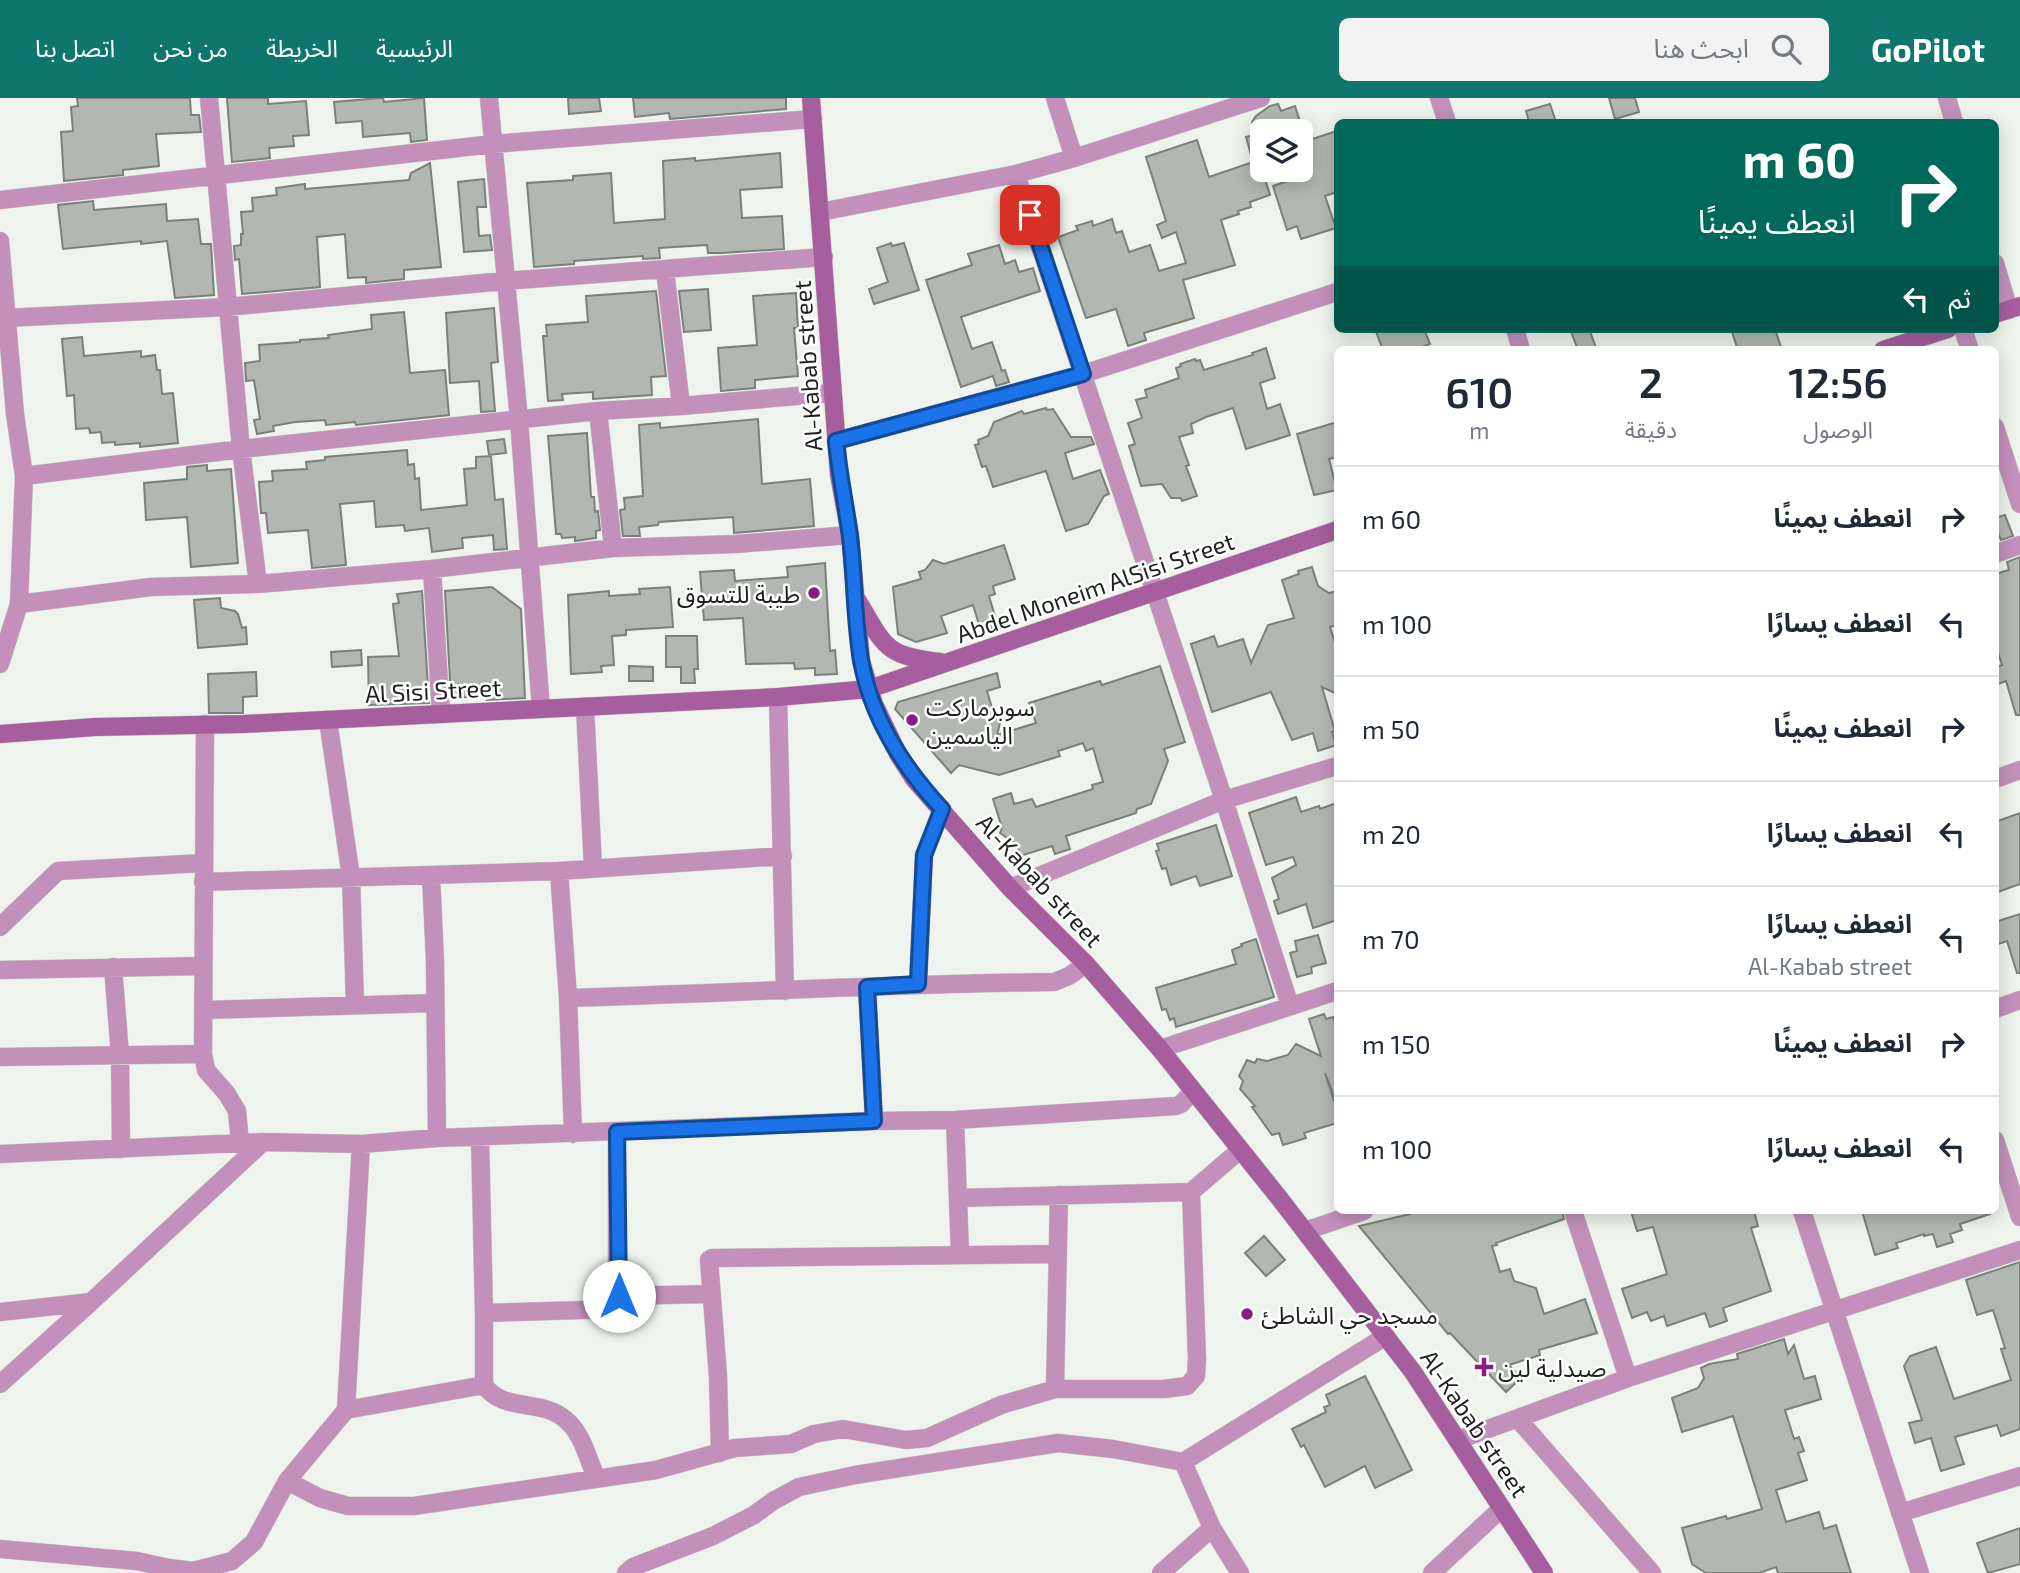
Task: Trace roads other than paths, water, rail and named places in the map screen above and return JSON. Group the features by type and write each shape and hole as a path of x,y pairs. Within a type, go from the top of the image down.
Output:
{"main road":[{"name":"Al-Kabab street","path":"811,98 839,475 850,535 861,661 886,733 914,779 1010,888 1086,964 1160,1049 1305,1231 1413,1372 1544,1573"},
{"path":"1895,346 1936,333"},
{"name":"Abdel Moneim AlSisi Street","path":"869,689 1334,531"},
{"path":"855,597 889,648 909,658 948,663"},
{"name":"Al Sisi Street","path":"0,734 778,697 869,689"}],"street":[{"path":"209,98 241,449 258,584"},
{"path":"489,98 519,420 541,709"},
{"path":"1055,98 1074,158"},
{"path":"820,212 1016,174 1074,158 1206,106 1261,98"},
{"path":"1439,98 1446,119"},
{"path":"1947,98 1953,119"},
{"path":"0,200 493,144 813,119"},
{"path":"1016,174 1290,1006"},
{"path":"0,241 5,318 24,476 19,604 0,664"},
{"path":"5,318 227,307 504,281 824,257"},
{"path":"665,270 681,407"},
{"path":"1999,277 2008,310"},
{"path":"836,441 1083,374 1334,293"},
{"path":"24,476 241,449 598,411 681,407 832,393"},
{"path":"598,411 613,548"},
{"path":"1999,440 2020,504"},
{"path":"19,604 151,587 258,584 432,569 613,548 736,544 850,535"},
{"path":"1999,553 2020,545"},
{"path":"432,569 441,714"},
{"path":"778,697 785,991"},
{"path":"584,707 593,868"},
{"path":"328,720 351,877 355,1005"},
{"path":"205,724 203,1054 206,1070 227,1094 237,1111 240,1143"},
{"path":"1010,888 1224,800 1334,767"},
{"path":"1999,778 2020,770"},
{"path":"918,984 924,855 942,809"},
{"path":"203,881 559,871 783,856"},
{"path":"0,927 58,871 203,863"},
{"path":"559,871 568,998 573,1134"},
{"path":"432,875 437,1138"},
{"path":"568,998 918,984 1054,982 1069,976 1086,964"},
{"path":"0,970 203,966"},
{"path":"113,967 120,1055 121,1149"},
{"path":"867,987 874,1121"},
{"path":"1160,1049 1334,992"},
{"path":"1999,1008 2020,1000"},
{"path":"204,1010 434,1003"},
{"path":"0,1057 203,1054"},
{"path":"0,1154 263,1142 361,1144 437,1138 955,1120 1176,1106 1193,1091"},
{"path":"955,1120 960,1254"},
{"path":"484,1313 613,1310 619,1306 617,1132"},
{"path":"480,1137 484,1385 497,1400 552,1411 566,1419 576,1432 596,1477"},
{"path":"0,1384 263,1142"},
{"path":"0,1549 137,1560 168,1571 193,1571 232,1561 254,1542 287,1481 346,1410 361,1144"},
{"path":"958,1198 1191,1192 1240,1150"},
{"path":"1999,1152 2020,1217"},
{"path":"287,1481 320,1498 348,1506 414,1506 656,1470 751,1446 791,1444 814,1434 843,1429 906,1440 927,1438 1001,1405 1055,1389 1164,1389 1186,1386 1196,1376 1197,1359 1191,1192"},
{"path":"1055,1389 1059,1195"},
{"path":"1305,1231 1355,1214"},
{"path":"1574,1214 1628,1378"},
{"path":"1803,1214 1920,1573"},
{"path":"1458,1440 1628,1378 2020,1250"},
{"path":"720,1453 718,1376 708,1263 712,1258 1057,1254"},
{"path":"619,1296 710,1294"},
{"path":"0,1312 90,1303"},
{"path":"626,1573 633,1567 713,1536 799,1487 855,1475 1058,1443 1113,1449 1183,1462 1386,1336"},
{"path":"346,1410 484,1385"},
{"path":"1518,1419 1652,1573"},
{"path":"1183,1462 1212,1528 1240,1573"},
{"path":"1900,1513 2020,1476"},
{"path":"1432,1573 1502,1508"},
{"path":"1161,1573 1212,1528"}],"place":[{"name":"طيبة للتسوق","path":"814,593"},
{"name":"سوبرماركت الياسمين","path":"912,720"},
{"name":"مسجد حي الشاطئ","path":"1247,1314"},
{"name":"صيدلية لين","path":"1484,1367"}]}
